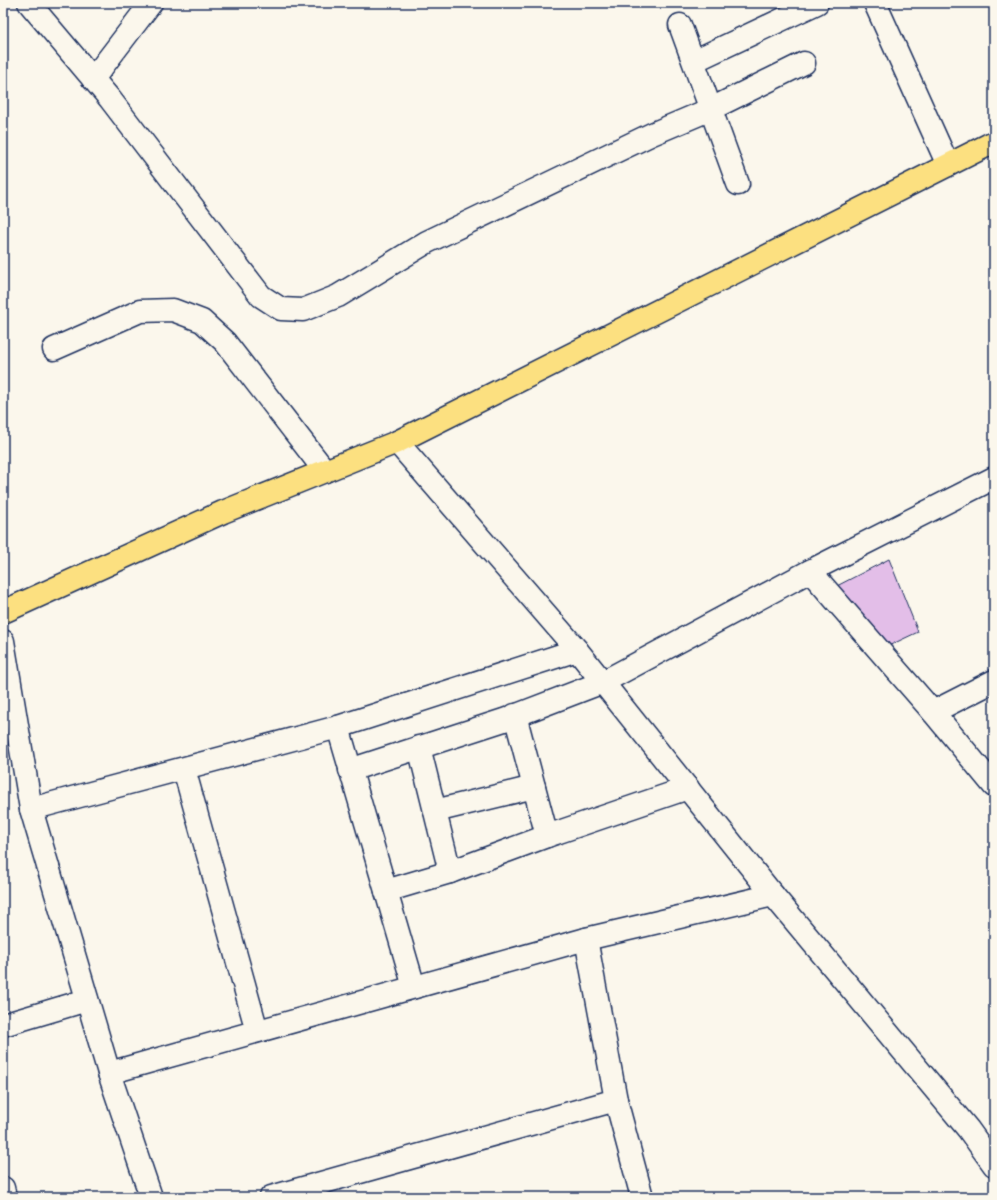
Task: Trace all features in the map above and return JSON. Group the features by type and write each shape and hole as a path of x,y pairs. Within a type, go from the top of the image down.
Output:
{"main road":[{"path":"3,612 223,512 397,442 994,142"}],"street":[{"path":"29,3 93,80 261,296 281,309 303,310 338,296 427,242 652,134 711,109 804,62"},
{"path":"93,80 151,3"},
{"path":"694,61 817,3"},
{"path":"875,3 948,165"},
{"path":"680,24 738,184"},
{"path":"54,349 140,311 173,310 202,321 225,342 325,471"},
{"path":"397,442 577,650 773,895 962,1123 994,1165"},
{"path":"350,770 515,715 603,682 810,571 994,478"},
{"path":"810,571 933,712 994,786"},
{"path":"3,641 31,809 109,1073 151,1197"},
{"path":"31,809 338,727 577,650"},
{"path":"933,712 994,681"},
{"path":"515,715 547,836"},
{"path":"338,727 414,987"},
{"path":"419,747 450,872"},
{"path":"184,769 257,1031"},
{"path":"435,811 534,787"},
{"path":"386,891 450,872 547,836 688,788"},
{"path":"109,1073 586,938 773,895"},
{"path":"586,938 616,1100 642,1197"},
{"path":"3,1025 87,1000"},
{"path":"271,1197 325,1190 616,1100"},
{"path":"3,1188 5,1197"}],"building":[{"path":"889,559 918,632 884,648 833,588"}]}
